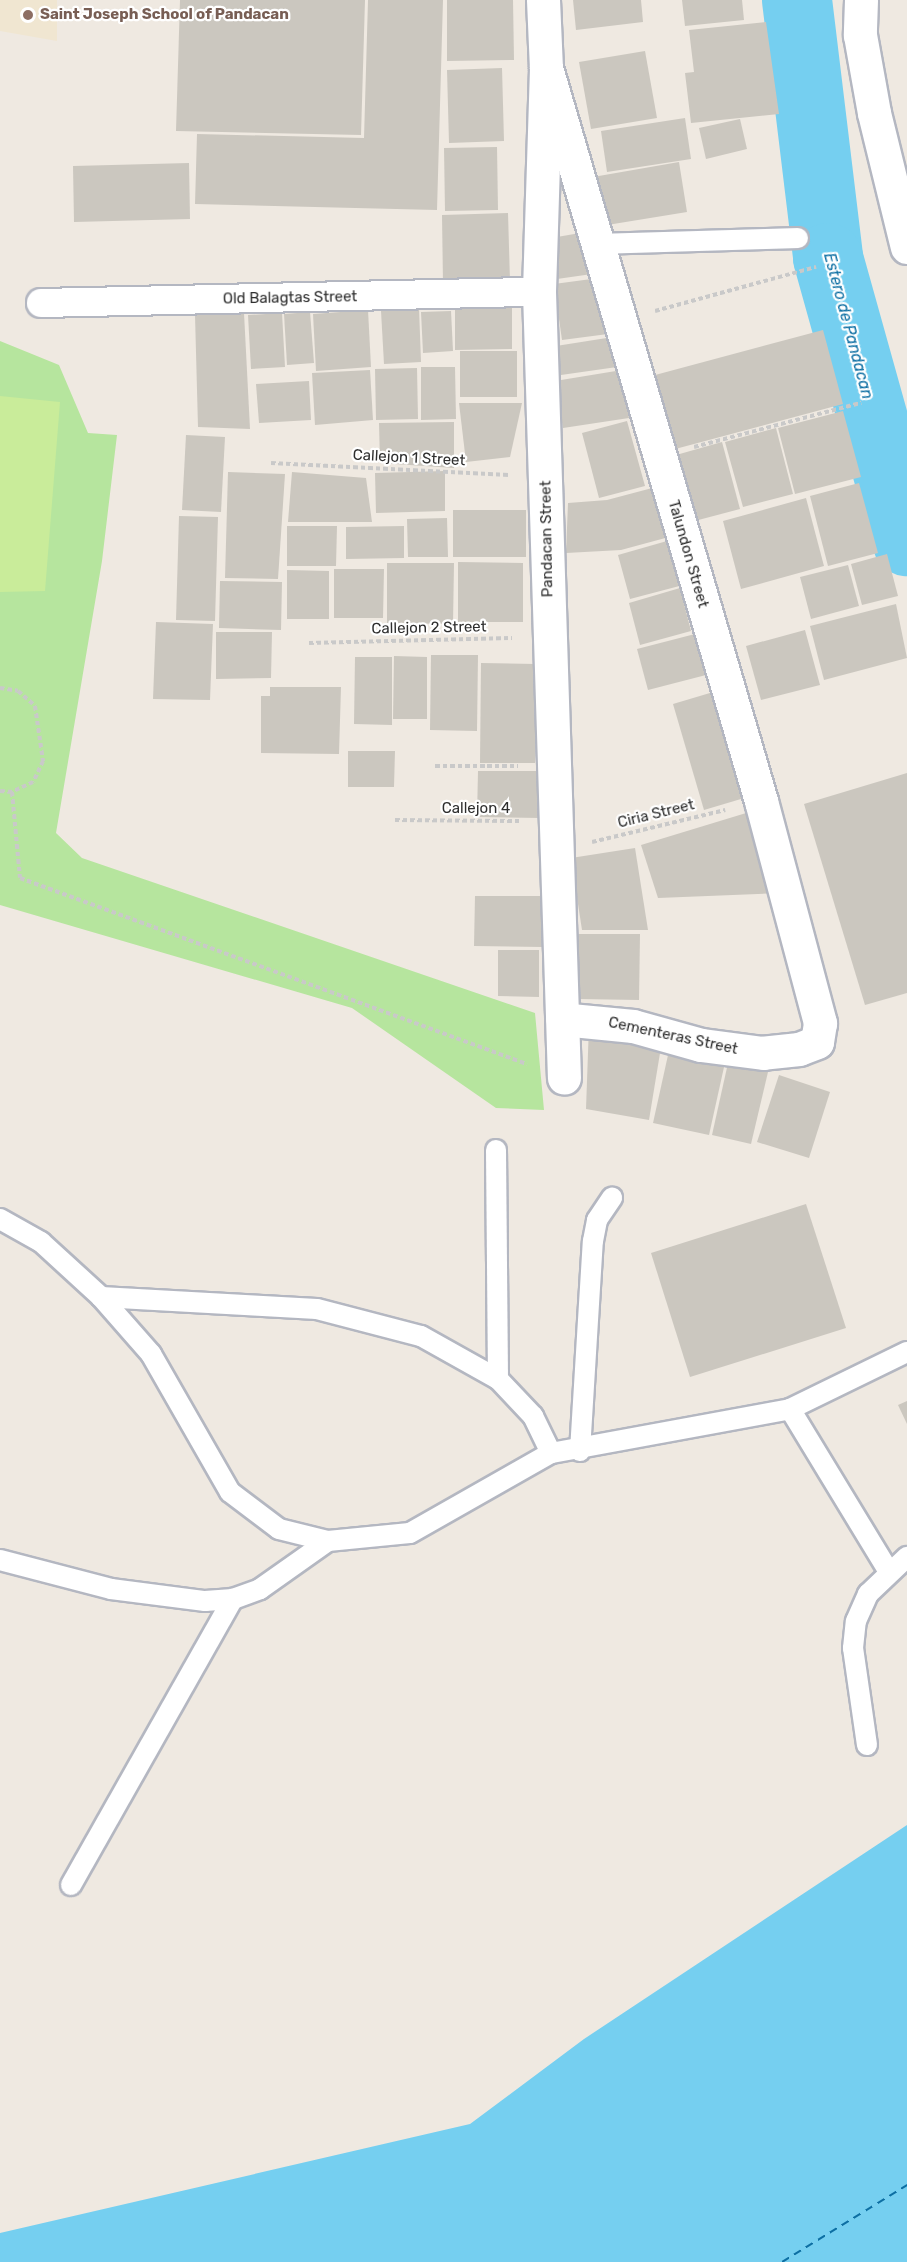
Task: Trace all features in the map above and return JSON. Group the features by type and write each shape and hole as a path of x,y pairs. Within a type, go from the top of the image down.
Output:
{"street":[{"name":"Pandacan Street","path":"543,0 546,68 539,292 564,1078"},
{"path":"861,0 860,35 874,113 907,247"},
{"name":"Talundon Street","path":"546,68 760,801 820,1023 817,1042"},
{"name":"Old Balagtas Street","path":"41,303 539,292"},
{"name":"Cementeras Street","path":"562,1019 633,1026 701,1045 763,1053 799,1049 817,1042"}],"lane":[{"path":"598,244 798,238"},
{"path":"496,1150 498,1379"},
{"path":"580,1451 593,1241 597,1220 612,1198"},
{"path":"0,1219 41,1242 101,1297 151,1354 230,1492 279,1529 328,1541 410,1533 551,1453 580,1451 790,1409 907,1352"},
{"path":"101,1297 317,1309 421,1336 498,1379 532,1416 551,1453"},
{"path":"790,1409 889,1572"},
{"path":"0,1560 111,1589 205,1601 233,1599 260,1589 328,1541"},
{"path":"867,1745 853,1648 856,1621 868,1594 907,1557"},
{"path":"71,1885 233,1599"}],"path":[{"path":"620,321 816,267"},
{"path":"660,456 861,403"},
{"name":"Callejon 1 Street","path":"271,463 546,476"},
{"name":"Callejon 2 Street","path":"309,644 550,637"},
{"path":"0,688 27,697 39,717 43,761 40,772 33,782 12,792 0,791"},
{"path":"435,766 554,766"},
{"path":"12,792 20,878 564,1078"},
{"name":"Ciria Street","path":"556,836 760,801"},
{"name":"Callejon 4","path":"395,820 556,836"}],"shaded area":[{"name":"Saint Joseph School of Pandacan","path":"0,0 57,0 57,41 0,31"}],"green space":[{"path":"0,341 59,365 88,433 117,435 102,561 56,833 82,858 535,1013 544,1110 496,1108 352,1008 0,905"},
{"path":"0,396 60,402 45,591 0,592"}],"water":[{"path":"907,1825 907,2262 0,2262 0,2233 470,2124 584,2039"}],"building":[{"path":"180,0 365,0 361,135 176,131"},
{"path":"368,0 443,0 437,210 195,204 197,134 364,138"},
{"path":"447,0 513,0 514,60 447,61"},
{"path":"573,0 641,0 643,22 576,30"},
{"path":"682,0 742,0 744,20 685,26"},
{"path":"766,22 779,114 691,123 685,73 694,72 689,30"},
{"path":"645,51 657,118 591,129 579,62"},
{"path":"502,68 504,141 449,143 447,70"},
{"path":"685,118 691,159 607,172 601,131"},
{"path":"740,119 747,149 706,159 699,128"},
{"path":"497,147 498,210 445,211 444,148"},
{"path":"679,162 687,212 601,226 593,177"},
{"path":"189,163 190,219 74,222 73,166"},
{"path":"508,213 510,281 443,283 442,215"},
{"path":"586,232 592,274 557,279 551,238"},
{"path":"599,278 608,334 562,340 554,284"},
{"path":"455,303 512,303 512,349 455,350"},
{"path":"419,308 421,362 384,364 381,311"},
{"path":"368,310 371,367 316,371 313,314"},
{"path":"451,311 453,351 423,353 421,312"},
{"path":"310,312 314,363 287,365 284,314"},
{"path":"244,313 250,429 198,427 195,315"},
{"path":"282,313 285,367 251,369 248,315"},
{"path":"823,330 843,404 664,452 644,378"},
{"path":"613,337 617,367 561,375 556,346"},
{"path":"460,351 517,351 517,397 460,397"},
{"path":"421,367 455,367 456,419 421,420"},
{"path":"417,368 418,419 376,420 375,369"},
{"path":"370,370 373,420 315,425 312,373"},
{"path":"622,370 629,418 563,428 555,381"},
{"path":"309,381 311,420 259,423 256,384"},
{"path":"459,403 522,403 510,457 466,462"},
{"path":"843,411 861,477 795,494 778,428"},
{"path":"627,421 645,486 599,498 582,433"},
{"path":"454,422 454,468 380,463 379,423"},
{"path":"776,428 793,494 743,507 725,442"},
{"path":"186,435 225,437 221,512 182,510"},
{"path":"722,442 740,509 687,523 669,457"},
{"path":"445,471 445,511 376,513 375,473"},
{"path":"228,472 285,474 278,579 225,578"},
{"path":"292,472 366,478 372,522 288,522"},
{"path":"859,483 878,553 828,566 810,496"},
{"path":"656,487 669,537 621,550 566,553 568,503 607,500"},
{"path":"806,498 824,566 741,589 723,521"},
{"path":"453,510 526,510 526,557 453,557"},
{"path":"179,516 218,517 215,621 176,620"},
{"path":"447,518 448,557 408,557 407,519"},
{"path":"287,526 337,526 336,566 287,566"},
{"path":"404,526 404,558 346,559 346,527"},
{"path":"674,539 687,584 630,599 618,555"},
{"path":"887,554 898,596 862,605 851,564"},
{"path":"458,562 523,563 523,622 458,622"},
{"path":"387,563 454,563 453,624 387,623"},
{"path":"848,565 859,606 811,619 800,577"},
{"path":"334,569 384,569 383,618 334,618"},
{"path":"287,570 329,571 329,619 287,619"},
{"path":"220,581 282,582 281,630 219,628"},
{"path":"680,588 691,631 640,645 629,603"},
{"path":"896,604 907,658 824,680 810,626"},
{"path":"156,622 213,624 210,700 153,699"},
{"path":"805,630 820,685 761,700 746,646"},
{"path":"216,632 272,632 271,678 216,679"},
{"path":"695,634 706,675 648,690 637,649"},
{"path":"431,655 478,655 477,731 430,730"},
{"path":"394,656 427,657 427,719 393,719"},
{"path":"355,657 392,657 392,725 354,724"},
{"path":"481,663 536,664 535,763 480,763"},
{"path":"270,687 341,687 339,754 261,753 261,696 270,696"},
{"path":"720,690 751,796 704,810 673,704"},
{"path":"348,751 395,751 394,787 348,787"},
{"path":"478,771 541,771 540,818 477,817"},
{"path":"907,773 907,993 865,1005 804,804"},
{"path":"756,810 782,893 658,898 641,845"},
{"path":"635,848 648,930 582,930 571,858"},
{"path":"475,896 543,896 543,947 474,946"},
{"path":"578,934 640,934 639,1000 578,999"},
{"path":"498,950 539,950 539,997 498,996"},
{"path":"589,1025 661,1047 649,1120 586,1109"},
{"path":"670,1046 726,1058 709,1135 653,1123"},
{"path":"728,1063 768,1072 751,1144 712,1135"},
{"path":"779,1075 830,1092 809,1158 757,1142"},
{"path":"806,1204 846,1328 690,1377 651,1253"},
{"path":"907,1401 907,1424 898,1405"}],"waterway":[{"name":"Estero de Pandacan","path":"797,0 828,258 907,541"}],"ferry route":[{"path":"782,2262 907,2185"}],"place":[{"name":"Saint Joseph School of Pandacan","path":"28,15"}]}
